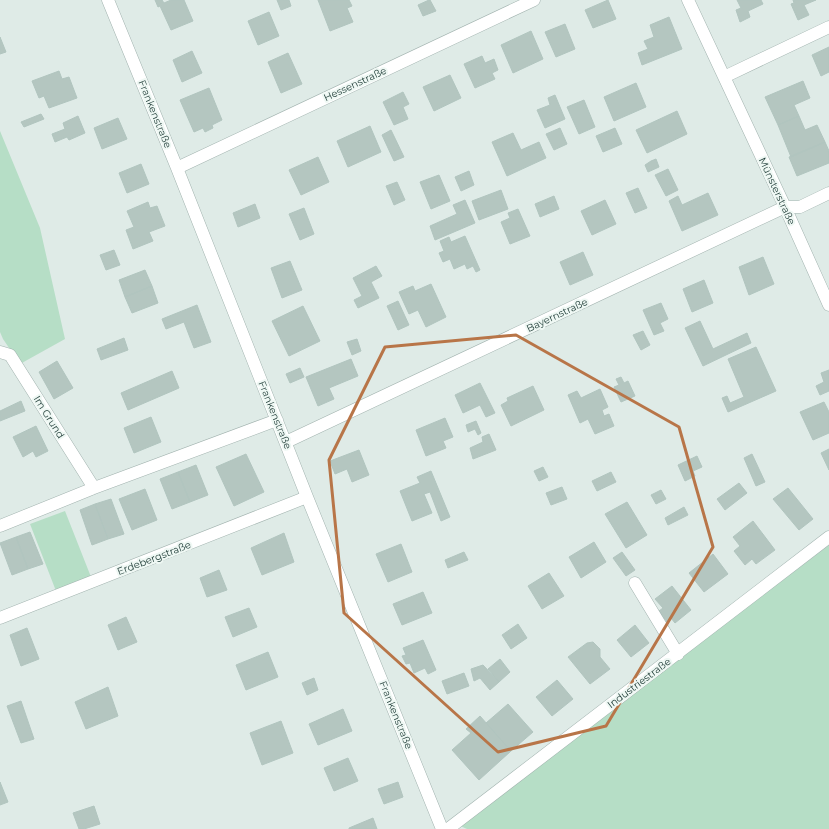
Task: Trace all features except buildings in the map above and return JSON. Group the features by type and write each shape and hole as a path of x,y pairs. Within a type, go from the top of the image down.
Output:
{"street":[{"name":"Frankenstraße","path":"108,0 177,168 307,497 442,829"},
{"name":"Hessenstraße","path":"177,168 534,0"},
{"name":"Münsterstraße","path":"688,0 829,305"},
{"path":"724,77 829,27"},
{"name":"Bayernstraße","path":"286,442 785,207 800,207 829,193"},
{"name":"Im Grund","path":"0,352 10,355 94,488"},
{"path":"0,526 94,488 277,420"},
{"name":"Erdebergstraße","path":"0,618 307,497"},
{"name":"Industriestraße","path":"448,829 829,537"},
{"path":"635,583 678,654"}],"highlighted area":[{"path":"516,335 679,427 713,547 606,726 498,752 344,613 329,460 385,347"}],"green space":[{"path":"0,131 40,228 65,339 20,364 0,332"},
{"path":"65,511 91,577 56,591 30,524"},
{"path":"829,545 829,829 467,829 458,825 590,726"}]}
